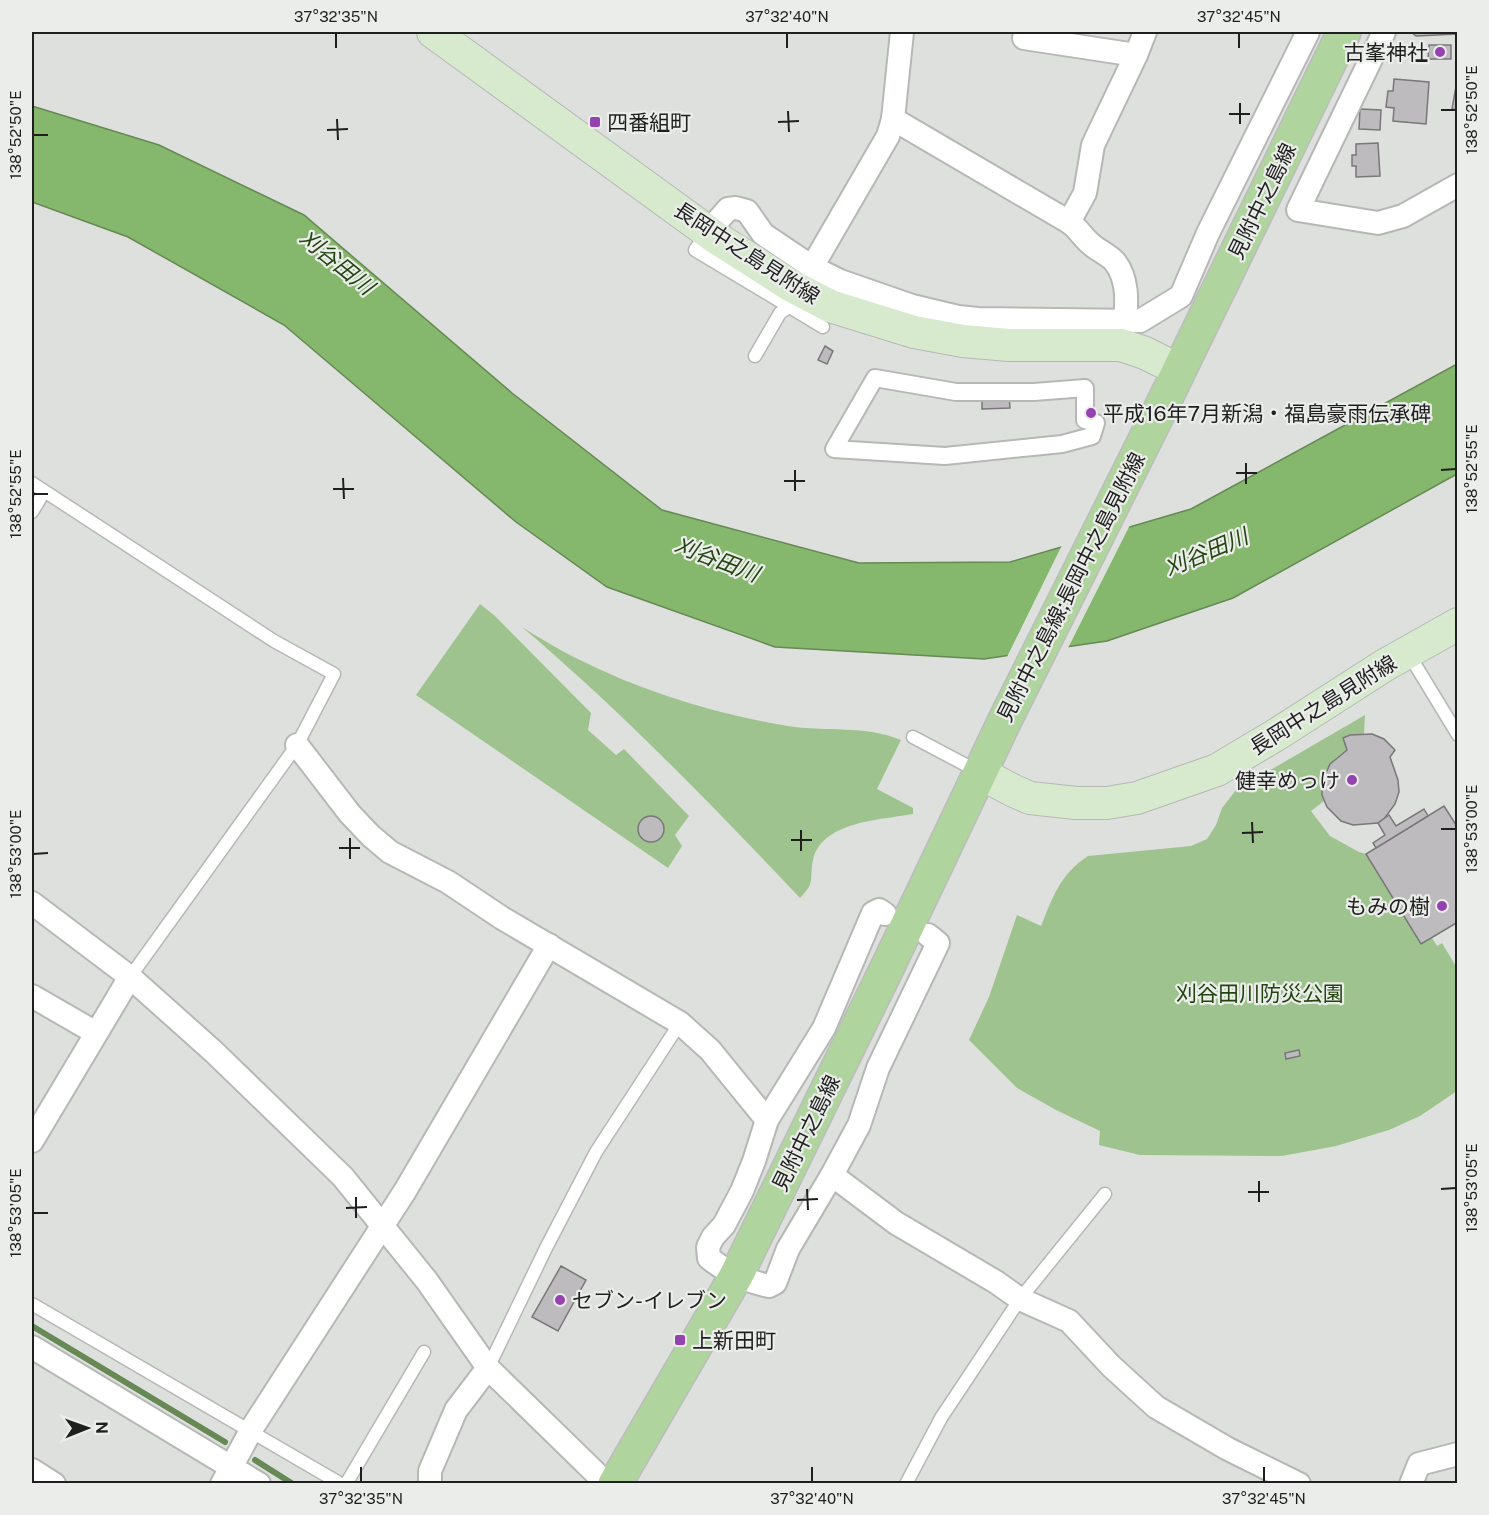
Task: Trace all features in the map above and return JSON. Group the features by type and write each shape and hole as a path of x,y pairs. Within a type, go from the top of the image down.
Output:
{"main road":[{"name":"長岡中之島見附線","path":"433,32 708,232 830,306 914,332 963,341 1009,345 1121,345 1145,353 1179,370"},
{"name":"見附中之島線","path":"1179,370 1344,32"},
{"name":"見附中之島線;長岡中之島見附線","path":"980,773 1179,370"},
{"name":"長岡中之島見附線","path":"980,773 1030,798 1076,803 1137,798 1217,770 1407,652 1458,624"},
{"name":"見附中之島線","path":"615,1484 736,1276 980,773"}],"street":[{"path":"801,288 888,136 893,119 902,32"},
{"path":"1069,222 1084,193 1093,145 1145,32"},
{"path":"801,288 840,281 912,306 958,317 1045,321 1140,321 1181,296 1239,182 1308,32"},
{"path":"1384,32 1293,208 1378,223 1403,216 1458,185"},
{"path":"1024,38 1136,55"},
{"path":"893,119 1076,227 1078,233 1114,261 1118,268 1127,294 1125,321"},
{"path":"875,378 956,392 1034,392 1085,388 1085,420 1096,423 1092,436 1062,444 945,456 834,449 875,378"},
{"path":"297,745 350,814 390,852 448,882 502,918 680,1023 710,1050 767,1120"},
{"path":"32,903 130,977 214,1052 336,1169 427,1281 488,1368 607,1484"},
{"path":"885,914 879,910 873,913 824,1028 767,1120 742,1191 724,1225 713,1237 708,1247 709,1258 736,1276 769,1286 775,1283 788,1249 859,1125 878,1068 938,943 928,935"},
{"path":"227,1476 250,1432 405,1191 549,945"},
{"path":"32,1141 130,977"},
{"path":"32,996 96,1033"},
{"path":"832,1175 896,1223 996,1282 1020,1299 1069,1321 1111,1366 1156,1407 1228,1449 1299,1484"},
{"path":"32,1347 227,1476 259,1484"},
{"path":"430,1484 430,1471 456,1410 488,1368"},
{"path":"1411,1484 1419,1464 1458,1454"},
{"path":"32,1470 54,1484"}],"lane":[{"path":"755,356 780,313 801,288 823,327"},
{"path":"32,483 265,634 334,674 297,745 130,977"},
{"path":"32,512 44,492"},
{"path":"1407,652 1458,735"},
{"path":"913,737 980,773"},
{"path":"488,1368 596,1152 680,1023"},
{"path":"906,1484 941,1418 1020,1299 1105,1194"},
{"path":"32,1304 341,1484"},
{"path":"346,1484 424,1352"}],"green space":[{"path":"480,604 494,615 591,713 588,730 616,755 624,749 689,816 675,835 682,846 668,868 416,695"},
{"path":"522,627 564,652 603,671 680,700 734,715 788,726 873,732 901,740 877,789 913,808 913,814 854,825 828,837 819,847 813,860 810,884 800,898 630,725"},
{"name":"刈谷田川防災公園","path":"1365,715 1364,734 1343,738 1347,750 1334,759 1326,771 1322,785 1324,801 1311,811 1330,836 1366,854 1421,944 1432,938 1437,946 1442,943 1457,968 1457,1091 1420,1116 1389,1130 1336,1146 1282,1156 1140,1155 1099,1145 1100,1131 1017,1088 969,1040 989,997 1017,915 1041,926 1058,887 1078,863 1088,856 1191,846 1207,839 1216,825 1222,808 1236,790"}],"water":[{"name":"刈谷田川","path":"32,106 159,145 304,215 512,393 662,510 859,563 1010,562 1191,509 1457,364 1457,474 1233,598 1107,641 984,659 775,647 607,587 516,522 284,325 128,237 32,202"}],"pier":[{"path":"1131,523 1067,650 1006,659 1063,543"}],"building":[{"path":"1411,32 1456,32 1457,34 1416,36"},
{"name":"古峯神社","path":"1429,45 1451,45 1451,59 1428,59"},
{"path":"1394,79 1429,82 1426,124 1393,121 1394,108 1386,107 1388,91 1393,91"},
{"path":"1458,81 1458,110 1452,109"},
{"path":"1360,109 1381,110 1380,130 1359,129"},
{"path":"1378,143 1380,176 1356,177 1356,166 1352,166 1352,155 1356,155 1356,144"},
{"path":"825,346 833,351 827,364 818,360"},
{"path":"1009,395 1010,408 982,409 982,396"},
{"path":"1372,734 1384,739 1395,750 1390,757 1398,780 1399,792 1395,804 1384,819 1378,823 1353,825 1341,821 1327,807 1322,795 1322,782 1330,764 1347,750 1343,738 1350,735"},
{"path":"1444,806 1458,828 1458,922 1421,944 1366,854"},
{"path":"1424,809 1428,816 1376,848 1373,843 1385,835 1378,823 1389,815 1396,826"},
{"path":"651,816 660,820 664,829 660,838 651,842 642,838 638,829 642,820"},
{"path":"1299,1050 1300,1056 1286,1059 1285,1053"},
{"path":"561,1266 586,1280 558,1331 532,1317"}],"waterway":[{"path":"32,1326 225,1442"},
{"path":"255,1460 293,1484"}],"place":[{"name":"古峯神社","path":"1440,52"},
{"name":"四番組町","path":"595,122"},
{"name":"平成16年7月新潟・福島豪雨伝承碑","path":"1091,413"},
{"name":"健幸めっけ","path":"1352,780"},
{"name":"もみの樹","path":"1442,906"},
{"name":"セブン-イレブン","path":"560,1300"},
{"name":"上新田町","path":"680,1340"}]}
